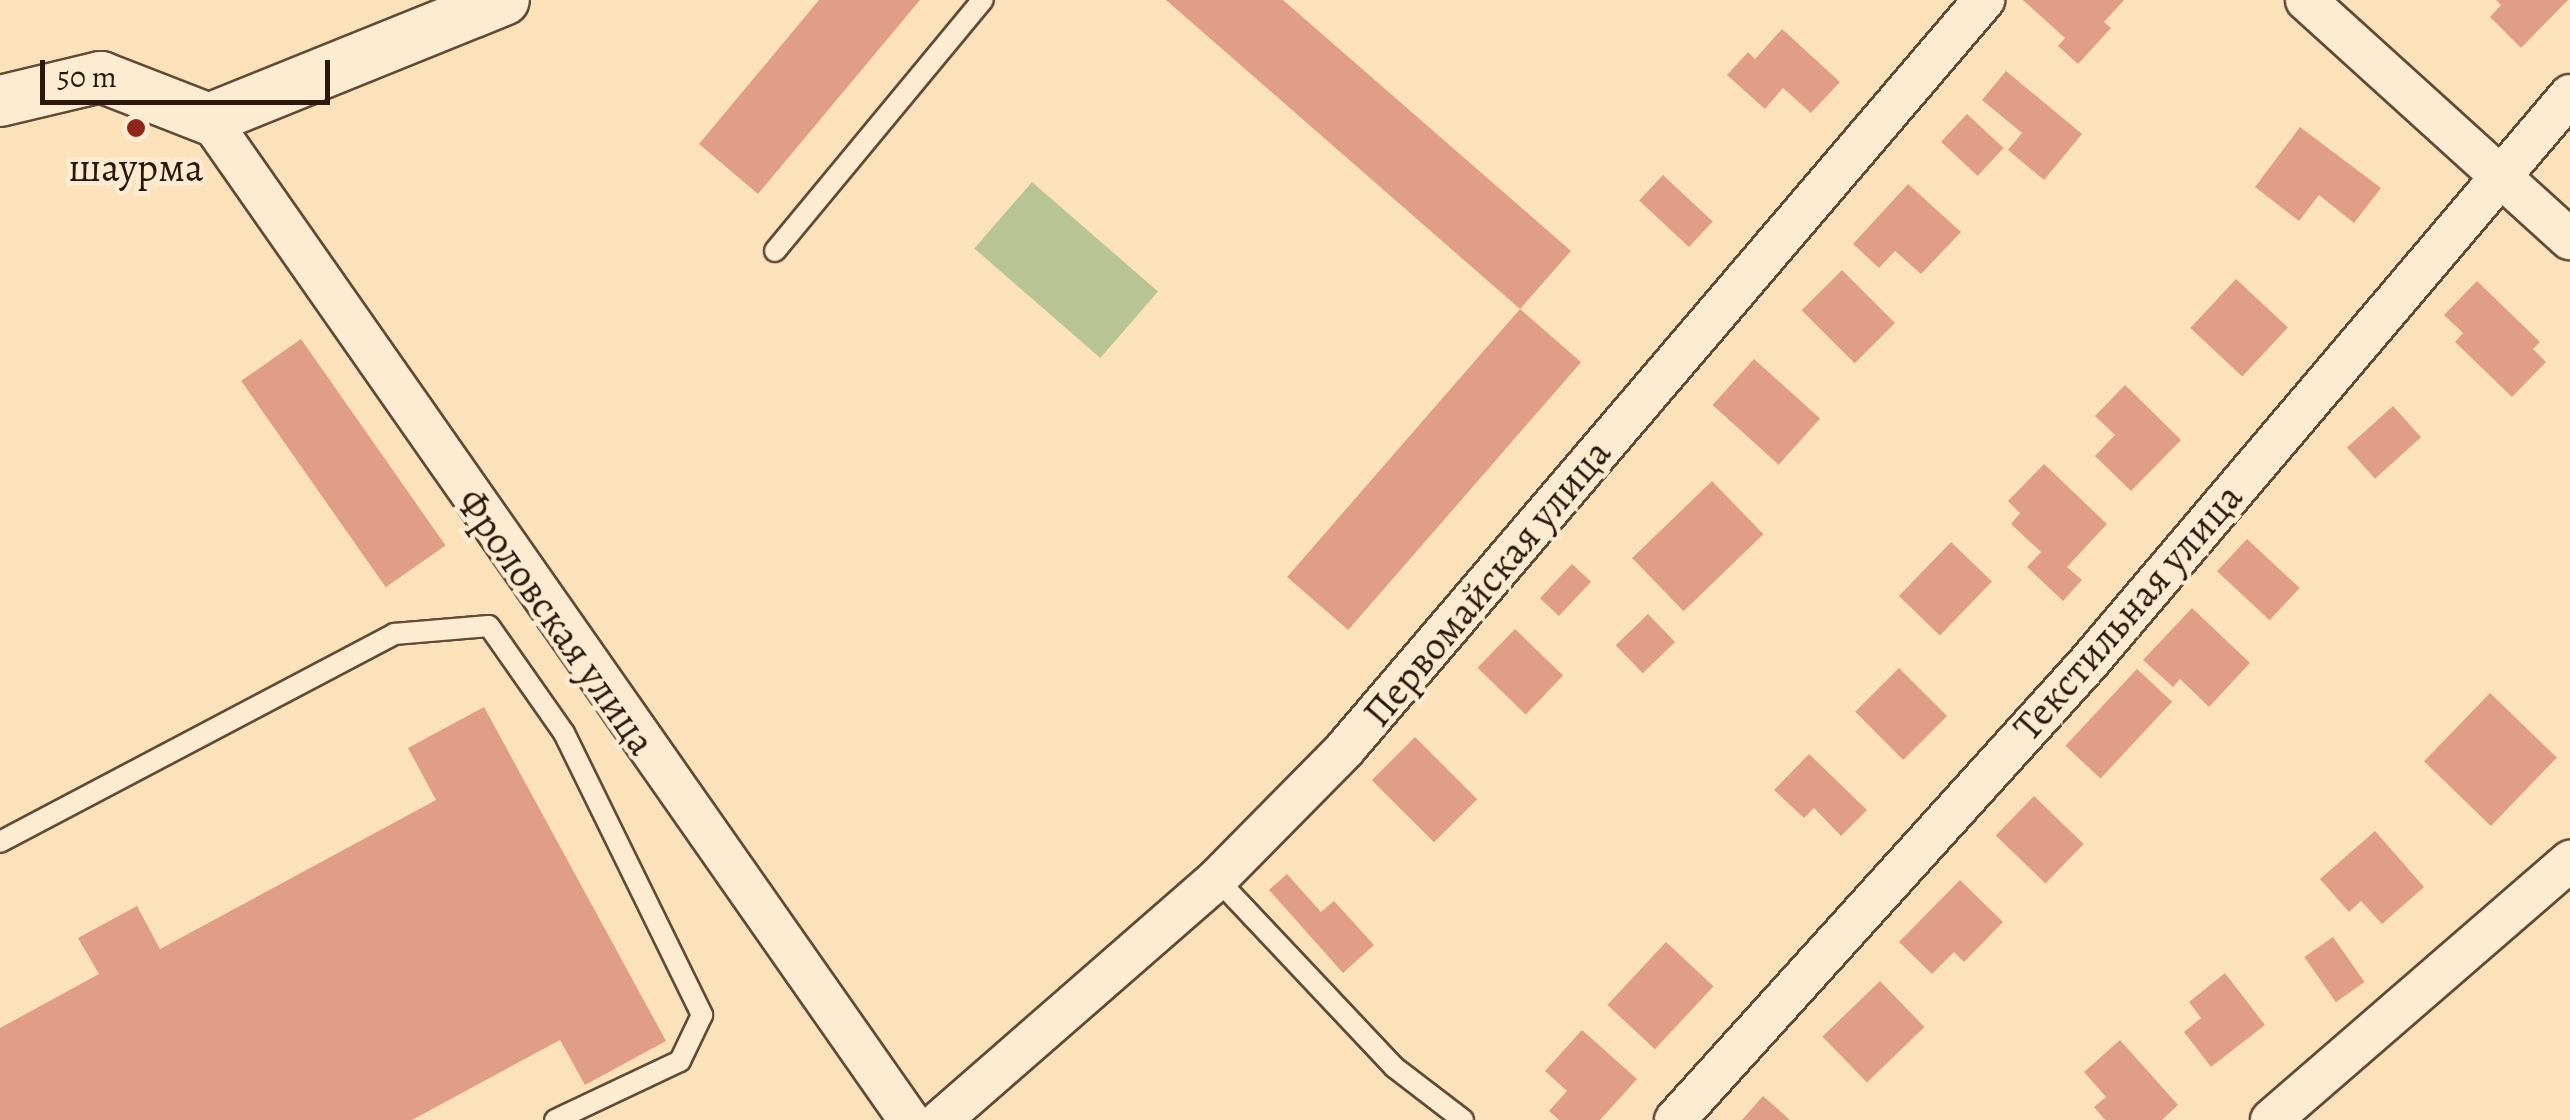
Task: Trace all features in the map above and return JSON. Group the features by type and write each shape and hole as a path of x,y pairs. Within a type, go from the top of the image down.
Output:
{"street":[{"path":"0,101 101,77 208,120 504,0"},
{"name":"Первомайская улица","path":"942,1120 1217,879 1345,749 1984,0"},
{"path":"2306,0 2570,238"},
{"name":"Текстильная улица","path":"1675,1120 2090,661 2496,175 2570,94"},
{"name":"Фроловская улица","path":"208,120 660,772 909,1120"},
{"path":"2271,1120 2570,861"}],"lane":[{"path":"775,251 983,0"},
{"path":"0,842 394,634 489,626 564,733 702,1015 680,1061 555,1120"},
{"path":"1217,879 1394,1067 1464,1120"}],"green space":[{"path":"1032,182 1158,292 1100,358 974,248"}],"building":[{"path":"819,0 920,0 758,194 699,144"},
{"path":"1166,0 1283,0 1571,251 1520,309"},
{"path":"2023,0 2124,0 2104,22 2111,28 2078,64 2058,46 2065,38"},
{"path":"2496,0 2568,0 2521,48 2490,17 2501,5"},
{"path":"1782,29 1840,82 1811,113 1783,88 1765,109 1727,75 1748,52 1755,59"},
{"path":"2006,71 2082,134 2044,180 2008,150 2022,133 1982,100"},
{"path":"1967,114 2004,148 1978,176 1941,142"},
{"path":"2300,127 2381,188 2354,223 2319,195 2299,221 2255,187"},
{"path":"1663,175 1713,221 1689,247 1639,201"},
{"path":"1908,184 1961,232 1921,274 1895,251 1879,268 1853,244"},
{"path":"1842,270 1895,323 1855,363 1802,310"},
{"path":"2236,279 2288,327 2242,376 2190,328"},
{"path":"2477,281 2540,342 2533,349 2546,362 2512,397 2455,342 2463,333 2444,315"},
{"path":"1520,309 1581,362 1348,630 1287,577"},
{"path":"301,339 446,545 386,587 241,381"},
{"path":"1754,359 1820,419 1779,465 1713,405"},
{"path":"2125,385 2181,440 2131,491 2095,456 2115,435 2095,416"},
{"path":"2393,406 2421,437 2375,479 2347,447"},
{"path":"2044,464 2107,524 2067,567 2082,580 2063,601 2027,567 2041,552 2011,524 2020,513 2008,501"},
{"path":"1712,481 1763,534 1684,611 1632,558"},
{"path":"2247,539 2300,588 2270,620 2217,571"},
{"path":"1951,542 1992,582 1940,636 1899,596"},
{"path":"1572,564 1591,582 1559,616 1540,598"},
{"path":"2192,608 2250,663 2209,707 2180,679 2173,687 2143,660"},
{"path":"1648,614 1675,642 1643,673 1616,645"},
{"path":"1515,629 1563,676 1526,714 1477,668"},
{"path":"1899,668 1947,716 1903,760 1855,712"},
{"path":"2137,669 2172,702 2100,779 2065,746"},
{"path":"2490,693 2557,758 2491,826 2424,761"},
{"path":"484,707 666,1041 585,1085 560,1040 412,1120 0,1120 0,1028 99,974 78,938 137,906 160,949 436,800 408,748"},
{"path":"1415,737 1477,799 1434,842 1372,780"},
{"path":"1809,754 1867,810 1841,836 1814,808 1804,818 1774,790"},
{"path":"2034,796 2084,844 2045,883 1996,836"},
{"path":"2375,831 2424,887 2382,924 2361,901 2349,912 2320,879"},
{"path":"1287,874 1321,912 1334,901 1374,945 1343,973 1269,890"},
{"path":"1960,880 2003,922 1964,962 1954,952 1932,974 1899,942"},
{"path":"2333,937 2365,982 2336,1002 2304,957"},
{"path":"1666,942 1714,986 1655,1049 1607,1005"},
{"path":"2225,973 2265,1025 2211,1067 2184,1032 2201,1018 2189,1002"},
{"path":"1880,981 1924,1027 1867,1083 1822,1037"},
{"path":"1582,1030 1637,1079 1600,1120 1559,1120 1549,1111 1567,1091 1545,1071"},
{"path":"2120,1040 2178,1105 2162,1120 2105,1120 2094,1107 2106,1097 2084,1072"},
{"path":"1763,1096 1790,1120 1742,1120"}],"place":[{"name":"шаурма","path":"136,128"}]}
